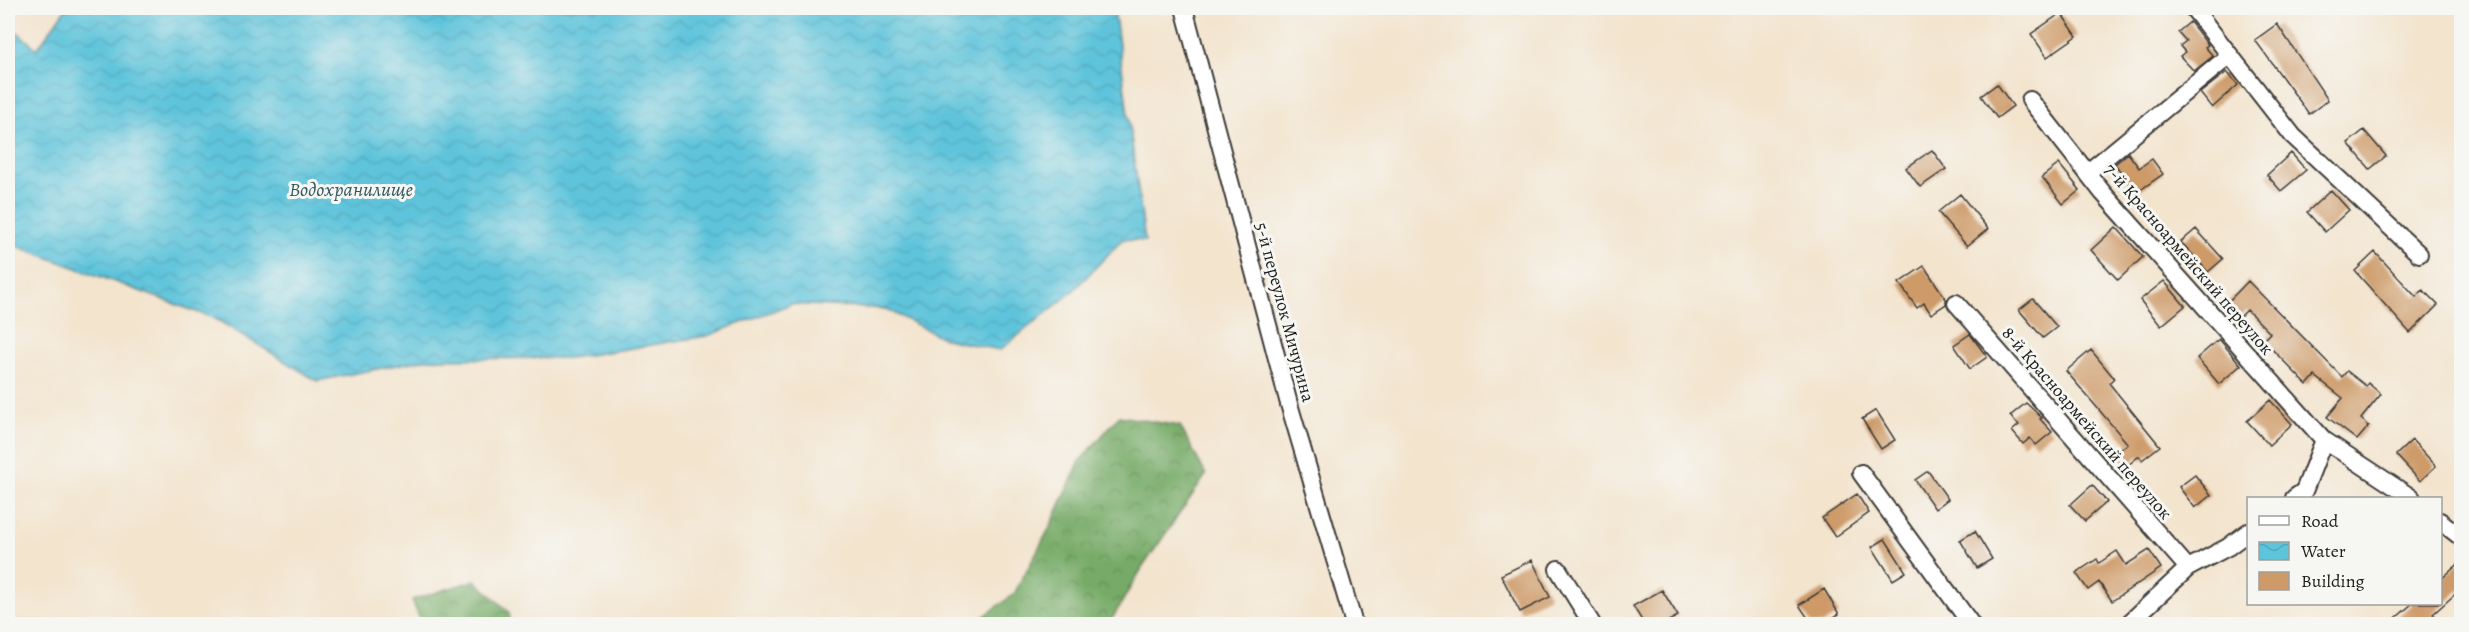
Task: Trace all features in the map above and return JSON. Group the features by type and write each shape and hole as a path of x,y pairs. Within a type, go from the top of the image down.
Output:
{"street":[{"name":"5-й переулок Мичурина","path":"1184,8 1289,404 1354,624"},
{"path":"2193,8 2293,136 2419,254"},
{"path":"2087,173 2229,56"},
{"name":"7-й Красноармейский переулок","path":"2030,100 2087,173 2324,440 2410,497"},
{"name":"8-й Красноармейский переулок","path":"1956,303 2188,568"},
{"path":"2296,497 2304,492 2324,440"},
{"path":"1861,474 1971,624"},
{"path":"2442,522 2462,538"},
{"path":"2128,624 2188,568 2228,547 2247,533"},
{"path":"1558,569 1592,624"}],"green space":[{"path":"1119,416 1180,426 1206,475 1142,568 1109,624 974,624 1014,594 1050,527 1080,461"},
{"path":"475,580 509,612 511,624 422,624 412,600"}],"water":[{"name":"Водохранилище","path":"66,8 1114,8 1145,241 1123,239 1071,293 1000,350 945,339 886,309 791,304 707,336 570,358 427,359 317,381 216,319 8,243 8,24 37,49"}],"building":[{"path":"2061,13 2077,36 2047,57 2031,34"},
{"path":"2190,22 2208,45 2205,47 2213,56 2194,71 2180,56 2185,52 2180,46 2186,41 2178,32"},
{"path":"2277,24 2328,100 2309,114 2255,40"},
{"path":"2227,72 2238,85 2212,108 2200,93"},
{"path":"1997,84 2013,106 1997,118 1981,96"},
{"path":"2364,130 2386,156 2370,169 2348,143"},
{"path":"1932,150 1946,169 1920,187 1906,168"},
{"path":"2128,153 2139,168 2152,159 2163,174 2136,193 2115,164"},
{"path":"2291,153 2306,170 2281,191 2267,175"},
{"path":"2059,164 2080,190 2063,204 2042,177"},
{"path":"2331,190 2349,210 2325,232 2307,212"},
{"path":"1960,194 1988,229 1967,246 1938,212"},
{"path":"2116,227 2143,257 2118,280 2091,250"},
{"path":"2196,229 2223,259 2208,272 2181,242"},
{"path":"2375,252 2416,297 2423,290 2438,305 2410,333 2355,271"},
{"path":"1924,266 1946,299 1946,304 1931,314 1924,303 1917,308 1899,283"},
{"path":"2164,281 2185,306 2161,326 2140,300"},
{"path":"2248,281 2342,377 2347,371 2366,386 2368,383 2381,394 2361,419 2369,426 2357,440 2327,417 2343,398 2315,376 2307,385 2263,340 2270,333 2247,310 2237,320 2223,307"},
{"path":"2033,299 2057,327 2043,338 2019,310"},
{"path":"1970,334 1987,357 1970,369 1954,345"},
{"path":"2219,339 2241,365 2219,384 2197,358"},
{"path":"2091,350 2114,378 2109,383 2160,446 2142,460 2139,456 2127,466 2116,452 2128,444 2066,371"},
{"path":"2270,400 2292,424 2269,445 2247,421"},
{"path":"2026,403 2042,418 2040,419 2052,432 2036,445 2030,438 2023,444 2012,431 2019,425 2010,416"},
{"path":"1876,410 1895,440 1881,449 1862,419"},
{"path":"2412,440 2436,466 2420,481 2396,455"},
{"path":"1928,471 1948,499 1935,509 1915,480"},
{"path":"2195,475 2211,495 2195,508 2179,487"},
{"path":"2092,485 2107,502 2085,521 2070,505"},
{"path":"1857,494 1869,513 1835,537 1822,518"},
{"path":"1975,531 1992,559 1977,568 1960,540"},
{"path":"1885,539 1906,572 1893,580 1872,547"},
{"path":"2149,550 2161,568 2112,601 2099,582 2088,590 2076,573 2097,559 2099,563 2117,551 2126,565"},
{"path":"1532,560 1550,597 1520,612 1501,575"},
{"path":"2462,561 2462,588 2433,614 2436,617 2428,624 2389,624 2411,605 2442,605 2442,578"},
{"path":"1824,589 1839,614 1823,624 1812,624 1799,605"},
{"path":"1662,590 1678,616 1663,624 1644,624 1633,606"}]}
